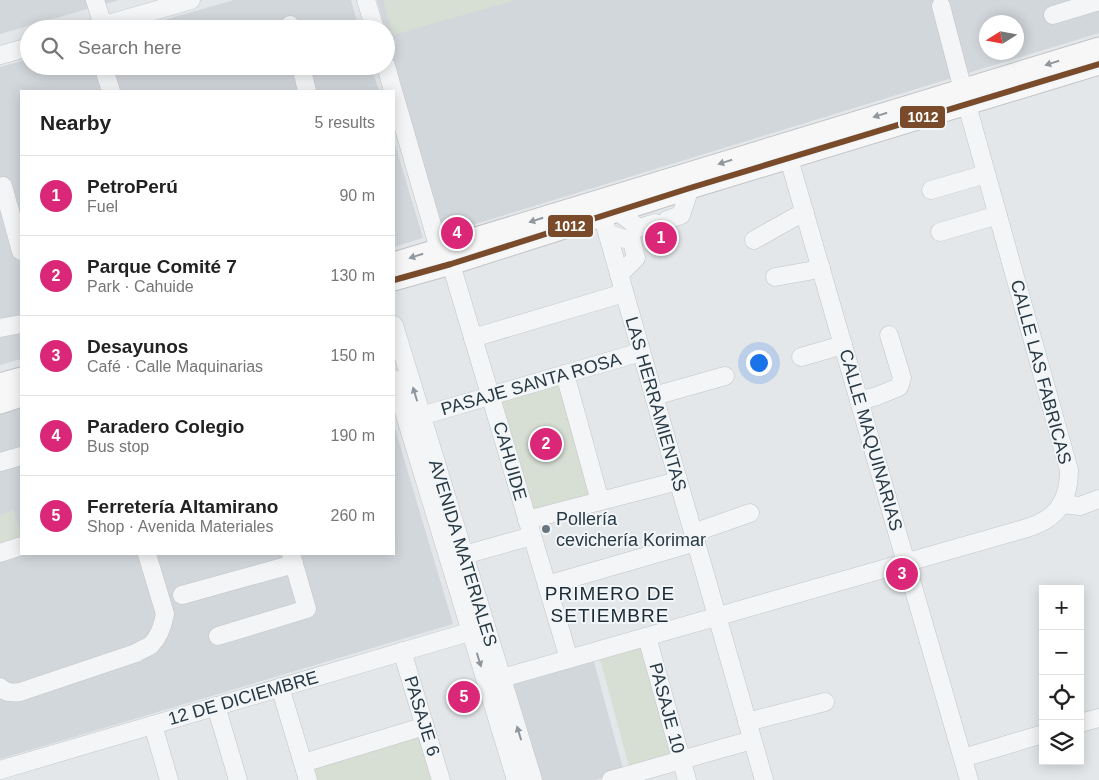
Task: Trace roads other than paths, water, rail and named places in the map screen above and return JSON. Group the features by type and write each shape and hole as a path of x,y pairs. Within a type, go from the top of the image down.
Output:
{"main road":[{"path":"694,182 789,158 1099,48"},
{"path":"395,263 445,256 606,215 694,182 965,97 1099,64"},
{"path":"395,280 445,256"},
{"path":"0,384 20,378"},
{"path":"0,403 20,396"}],"street":[{"path":"94,20 95,0"},
{"path":"122,20 191,0"},
{"path":"366,0 372,20"},
{"path":"1053,15 1099,1"},
{"name":"CALLE LAS FABRICAS","path":"502,678 1038,525 1055,513 1061,504 1069,483 1069,470 941,6"},
{"path":"0,55 20,49"},
{"path":"106,75 111,90"},
{"path":"303,75 307,90"},
{"name":"CAHUIDE","path":"388,75 392,90"},
{"name":"CAHUIDE","path":"395,99 473,338 569,659"},
{"name":"CALLE MAQUINARIAS","path":"789,158 969,780"},
{"path":"931,190 986,174"},
{"path":"606,215 648,228 681,215 694,182"},
{"path":"3,186 20,247"},
{"path":"754,240 795,217 805,214"},
{"path":"940,232 998,214"},
{"path":"606,215 648,228"},
{"name":"LAS HERRAMIENTAS","path":"606,215 619,275 764,780"},
{"path":"619,275 636,258 648,228"},
{"path":"775,277 821,268"},
{"path":"473,338 624,292"},
{"path":"0,328 20,324"},
{"name":"AVENIDA MATERIALES","path":"395,328 464,555 478,629 516,780"},
{"path":"860,402 899,387 902,378 890,335"},
{"path":"800,357 843,345"},
{"name":"PASAJE SANTA ROSA","path":"421,416 641,352"},
{"path":"565,374 600,501"},
{"path":"654,396 725,376"},
{"name":"AVENIDA MATERIALES","path":"395,382 478,629 502,678 533,780"},
{"path":"0,462 20,456"},
{"path":"464,555 600,501 678,481"},
{"path":"1061,504 1080,506 1099,499"},
{"path":"546,585 694,538 750,514"},
{"path":"0,553 20,546"},
{"path":"0,687 3,691 10,693 20,692 136,653 150,645 158,635 165,614 147,555"},
{"path":"182,595 292,559 306,610 218,636"},
{"name":"12 DE DICIEMBRE","path":"0,770 478,629"},
{"name":"PASAJE 10","path":"647,637 687,780"},
{"name":"PASAJE 6","path":"402,651 441,780"},
{"path":"280,687 308,780"},
{"path":"747,722 825,702"},
{"path":"216,706 238,780"},
{"path":"1084,722 1099,718"},
{"path":"153,725 169,780"},
{"path":"303,762 425,726"},
{"path":"963,758 1039,735"},
{"path":"611,780 752,740"}],"place":[{"name":"Paradero Colegio","path":"457,233"},
{"name":"PetroPerú","path":"661,238"},
{"name":"Parque Comité 7","path":"546,444"},
{"name":"Pollería cevichería Korimar","path":"546,529"},
{"name":"Desayunos","path":"902,574"},
{"name":"Ferretería Altamirano","path":"464,697"}],"district":[{"name":"PRIMERO DE SETIEMBRE","path":"610,604"}]}
